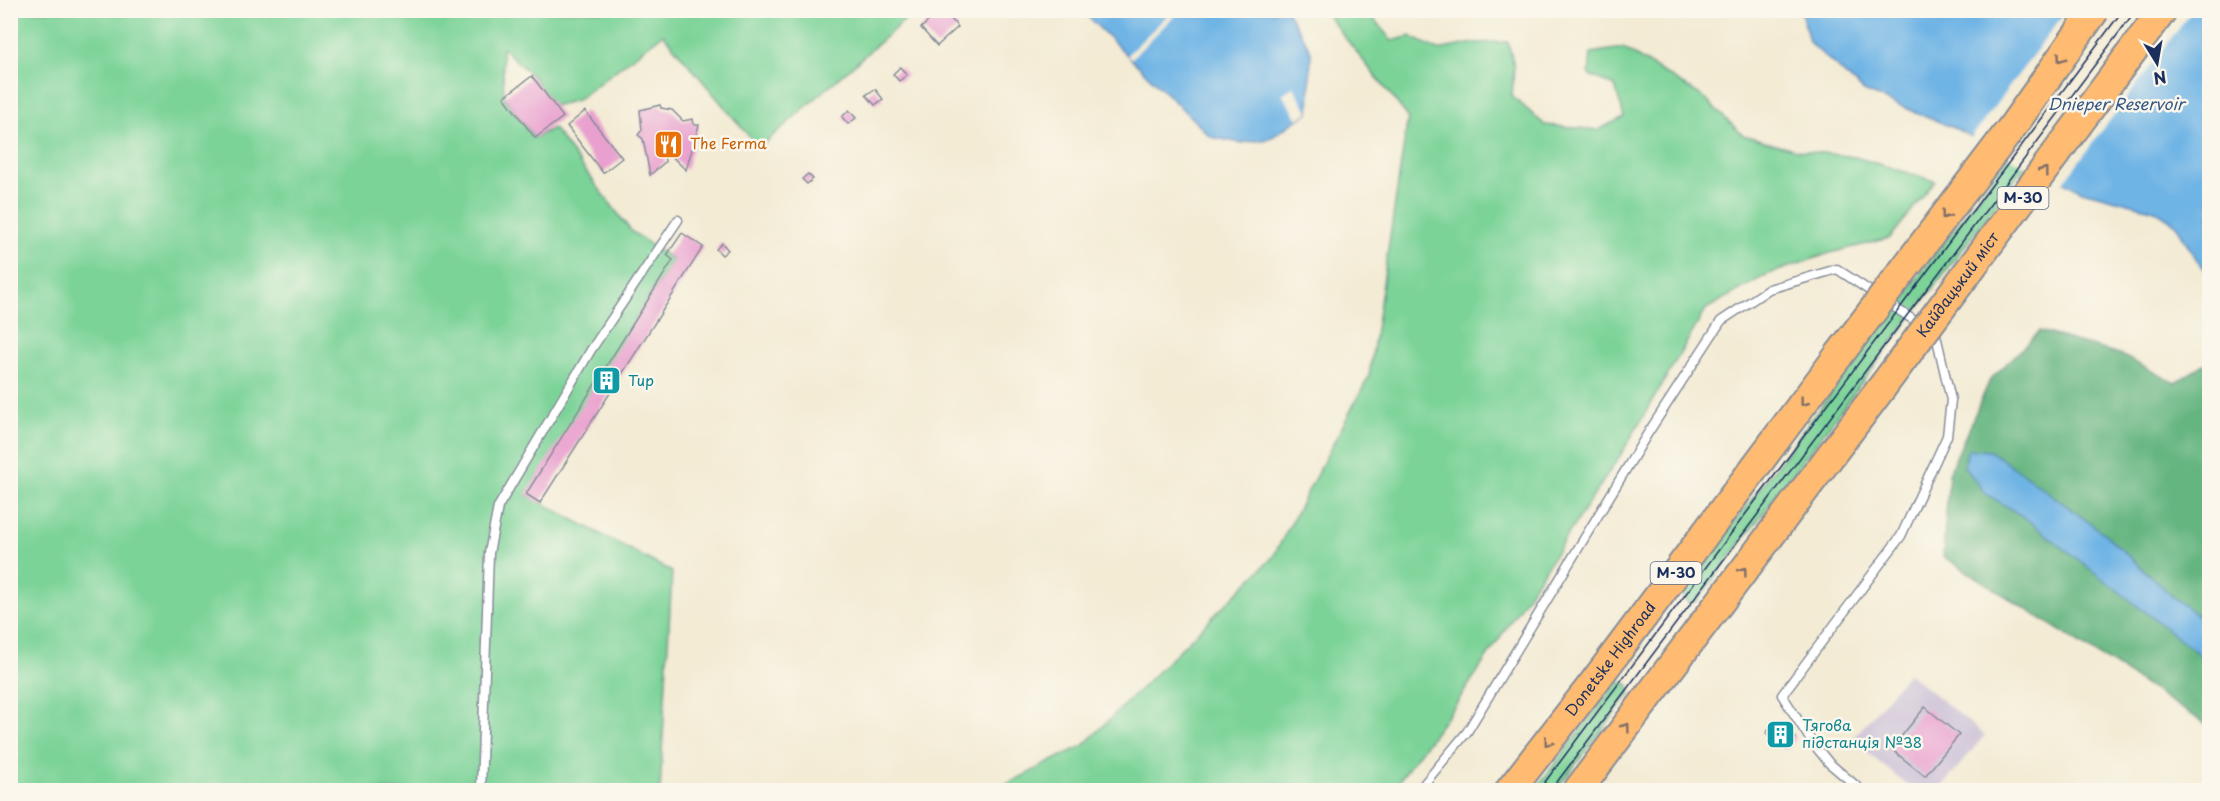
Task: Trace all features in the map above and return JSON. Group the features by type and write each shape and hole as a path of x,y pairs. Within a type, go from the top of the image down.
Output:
{"highway":[{"name":"Donetske Highroad","path":"1510,790 1592,685 2010,130 2096,10"},
{"name":"Кайдацький міст","path":"1578,790 2163,10"}],"lane":[{"path":"481,790 489,553 498,507 591,350 678,220"},
{"path":"1419,790 1467,732 1648,434 1721,321 1769,289 1837,269 1936,335 1951,400 1947,436 1901,536 1782,695 1812,742 1829,763 1861,790"}],"shaded area":[{"path":"1908,673 1985,735 1939,790 1913,790 1852,740"}],"green space":[{"path":"10,11 915,11 759,148 663,34 577,100 554,106 532,76 502,47 504,97 534,138 553,128 631,231 673,260 527,495 672,572 660,790 11,790"},
{"path":"1324,11 1370,11 1369,13 1392,41 1410,36 1438,50 1474,43 1508,42 1514,66 1512,96 1545,125 1598,130 1624,117 1615,86 1589,75 1591,53 1623,48 1702,96 1743,135 1797,150 1855,157 1935,181 1890,238 1830,253 1766,275 1706,309 1623,451 1456,704 1392,790 995,790 1084,745 1273,557 1369,376 1408,117"},
{"path":"2117,11 2142,11 1697,601 1689,603 1682,593 1686,587"},
{"path":"2040,331 2119,354 2175,383 2209,361 2209,726 1943,556 1949,473 1990,380"},
{"path":"1617,682 1628,684 1631,692 1556,790 1535,790"}],"water":[{"path":"1082,11 1287,11 1311,51 1309,112 1269,139 1241,143 1211,137"},
{"name":"Dnieper Reservoir","path":"1795,11 2209,11 2209,274 2196,259 2175,223 2155,210 2082,191 1954,128 1864,91 1809,42 1802,13"},
{"path":"1968,449 1990,451 2033,481 2106,535 2173,597 2209,624 2209,662 2024,517 1986,494 1964,466"}],"pier":[{"path":"1172,11 1176,14 1131,59 1127,55"},
{"path":"2066,11 2192,11 2062,184 1970,139"},
{"path":"1293,87 1309,112 1298,119 1282,94"}],"building":[{"path":"941,10 958,27 937,46 921,28"},
{"path":"900,67 907,75 899,81 893,74"},
{"path":"532,76 563,117 535,138 504,97"},
{"path":"875,89 883,99 875,105 866,95"},
{"name":"The Ferma","path":"660,105 661,108 672,110 683,121 693,119 694,125 699,125 686,170 664,149 665,162 650,175 643,139 638,135 642,130 640,110"},
{"path":"849,110 856,118 848,124 842,117"},
{"path":"585,111 622,158 603,173 567,126"},
{"path":"808,174 813,179 807,184 802,179"},
{"name":"Тир","path":"682,233 703,247 540,503 526,494 673,260 667,255"},
{"path":"722,243 728,250 722,255 716,249"},
{"path":"1925,707 1959,735 1925,776 1891,749"},
{"name":"Тягова пiдстанцiя №38","path":"1776,721 1796,738 1786,750 1766,733"}],"tram line":[{"path":"1539,790 2123,10"},
{"path":"1551,790 2136,10"}],"place":[{"name":"The Ferma","path":"669,144"},
{"name":"Тир","path":"607,381"},
{"name":"Тягова пiдстанцiя №38","path":"1781,735"}]}
